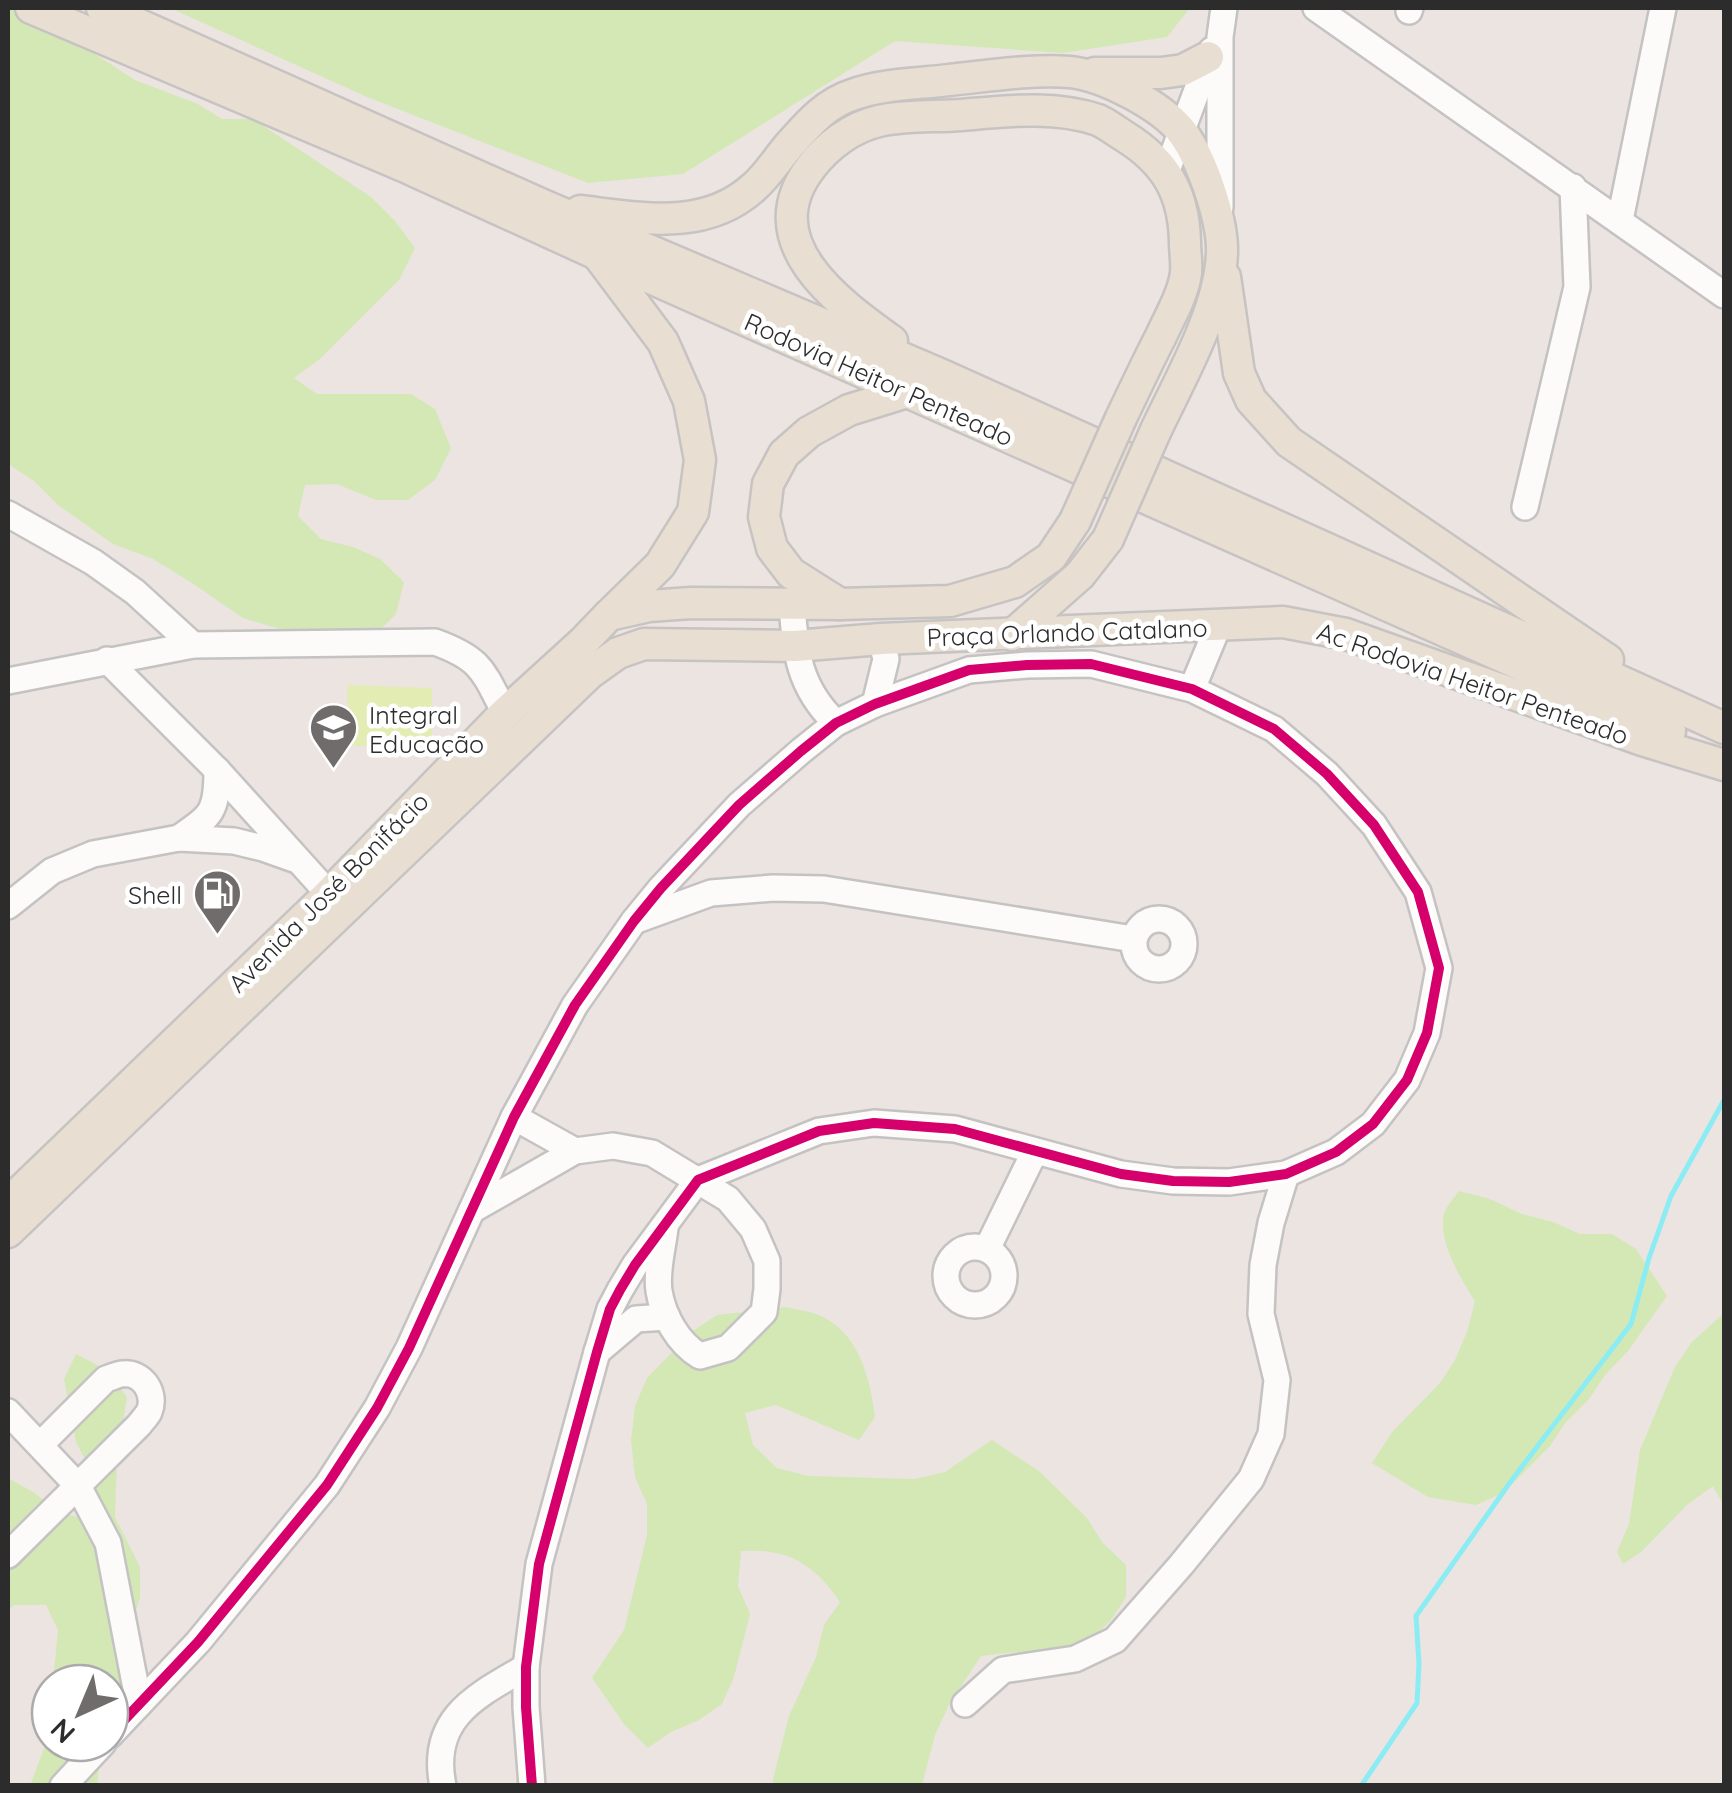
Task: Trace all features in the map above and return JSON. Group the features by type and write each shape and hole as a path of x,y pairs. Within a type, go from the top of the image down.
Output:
{"main road":[{"name":"Rodovia Heitor Penteado","path":"31,8 408,168 1724,756"},
{"name":"Rodovia Heitor Penteado","path":"102,8 546,206 940,374 1724,728"},
{"path":"546,206 670,220 704,215 733,204 757,185 807,125 830,105 851,95 881,88 1038,71 1161,73 1183,70 1214,47"},
{"path":"1075,72 1147,102 1182,132 1207,182 1221,240 1239,373 1251,400 1278,432 1672,704"},
{"path":"609,614 650,606 692,604 950,601 1015,582 1050,557 1075,521 1177,301 1186,272 1182,207 1166,172 1133,142 1100,121 1026,110 879,121 852,130 820,156 803,178 791,209 794,239 807,266 835,297 940,374"},
{"path":"1012,634 1080,575 1108,538 1213,302 1221,240"},
{"name":"Avenida José Bonifácio","path":"8,1203 330,894 505,713 660,565 693,512 700,460 689,402 663,342 598,255"},
{"path":"840,604 791,572 772,548 764,517 768,484 784,454 808,432 848,410 907,392"},
{"name":"Ac Rodovia Heitor Penteado","path":"1219,624 1283,622 1346,634 1642,740 1724,765"},
{"name":"Praça Orlando Catalano","path":"795,646 1219,624"},
{"name":"Avenida José Bonifácio","path":"8,1232 590,674 618,653 644,644 795,646"}],"street":[{"path":"1166,172 1214,47 1224,8"},
{"path":"1316,8 1724,295"},
{"path":"1620,220 1662,8"},
{"path":"1214,47 1221,240"},
{"path":"1525,507 1577,286 1573,187"},
{"path":"8,514 94,562 135,592 193,644"},
{"path":"792,604 795,646 808,687 819,707 836,723"},
{"name":"Praça Orlando Catalano","path":"130,1714 198,1642 327,1485 410,1348 514,1118 576,1005 634,920 739,805 836,723 875,704 969,670 1091,664 1192,689 1219,624"},
{"path":"875,704 886,659 881,639"},
{"path":"8,681 193,644 435,642 462,652 482,669 505,713"},
{"path":"108,660 217,770 330,894"},
{"path":"532,1786 526,1667 539,1564 597,1352 620,1290 698,1180 819,1131 874,1123 955,1129 1121,1174 1173,1182 1229,1182 1286,1174 1336,1152 1373,1124 1407,1080 1427,1034 1439,968 1418,892 1374,825 1326,774 1274,730 1192,689"},
{"path":"179,838 212,811 217,796 217,770"},
{"path":"8,906 52,871 93,854 179,838 234,841 298,860"},
{"path":"634,920 711,893 824,889 1133,939"},
{"path":"514,1118 575,1151"},
{"path":"472,1210 575,1151 614,1146 652,1154 728,1199 753,1229 767,1260 764,1312 728,1348 700,1356 688,1349 667,1318 658,1289 665,1228"},
{"path":"987,1249 1035,1151"},
{"path":"965,1704 1003,1670 1076,1660 1115,1640 1251,1480 1270,1434 1277,1380 1262,1314 1263,1264 1286,1174"},
{"path":"597,1352 636,1319 667,1318"},
{"path":"8,1555 149,1411 151,1398 146,1383 134,1374 106,1379 40,1445"},
{"path":"8,1412 78,1486 108,1544 139,1704"},
{"path":"131,1664 160,1658 198,1642"},
{"path":"131,1664 143,1680 164,1678"},
{"path":"444,1786 441,1741 458,1714 482,1692 526,1667"},
{"path":"63,1786 84,1763"}],"green space":[{"path":"8,8 38,8 64,34 135,80 198,104 222,119 253,119 371,197 415,248 399,280 321,358 294,378 317,394 411,394 435,409 451,448 435,480 408,500 376,500 337,484 305,485 298,516 321,539 380,559 404,582 396,614 369,641 310,638 243,618 153,559 113,544 8,464"},
{"path":"170,8 1190,8 1167,37 1063,53 895,41 683,174 588,183 367,97"},
{"path":"347,685 432,688 432,752 349,745"},
{"path":"1459,1191 1580,1234 1612,1234 1636,1249 1667,1296 1628,1351 1550,1446 1503,1493 1476,1505 1428,1497 1372,1463 1393,1431 1440,1383 1467,1332 1475,1301 1451,1258 1443,1221 1446,1208"},
{"path":"787,1307 819,1315 853,1344 866,1372 875,1417 859,1440 776,1405 745,1413 753,1445 777,1468 808,1476 914,1479 945,1472 992,1440 1039,1471 1087,1518 1102,1542 1126,1565 1126,1597 1111,1620 1087,1644 1048,1660 1017,1652 981,1656 950,1703 935,1735 922,1785 774,1785 789,1716 816,1657 824,1625 840,1602 810,1568 786,1556 741,1551 738,1586 750,1614 734,1677 722,1704 699,1720 648,1748 624,1724 592,1678 624,1630 647,1535 647,1504 635,1477 631,1441 635,1406 647,1378 693,1331 717,1315"},
{"path":"1724,1313 1724,1506 1713,1486 1623,1564 1617,1552 1629,1524 1640,1450 1675,1367 1691,1343"},
{"path":"76,1354 105,1369 127,1397 117,1457 115,1517 140,1567 140,1598 131,1627 147,1686 130,1710 130,1663 55,1663 58,1630 46,1605 14,1605 8,1610 8,1478 58,1511 86,1520 99,1495 76,1442 64,1379"},
{"path":"39,1763 100,1763 97,1785 30,1786"}],"waterway":[{"path":"1361,1786 1417,1703 1416,1616 1511,1481 1631,1324 1671,1196 1724,1100"}],"cycle path":[{"path":"130,1714 198,1642 327,1485 377,1408 409,1348 514,1117 575,1005 661,888 739,805 801,751 836,723 875,704 969,670 1027,665 1091,664 1192,689 1274,729 1327,774 1374,825 1418,892 1439,968 1427,1033 1407,1080 1373,1124 1336,1152 1286,1174 1229,1182 1173,1181 1121,1174 955,1129 874,1123 819,1131 698,1180 620,1290 597,1352 539,1564 526,1667 532,1786"}],"place":[{"name":"Integral Educação","path":"334,770"},
{"name":"Shell","path":"217,936"}]}
